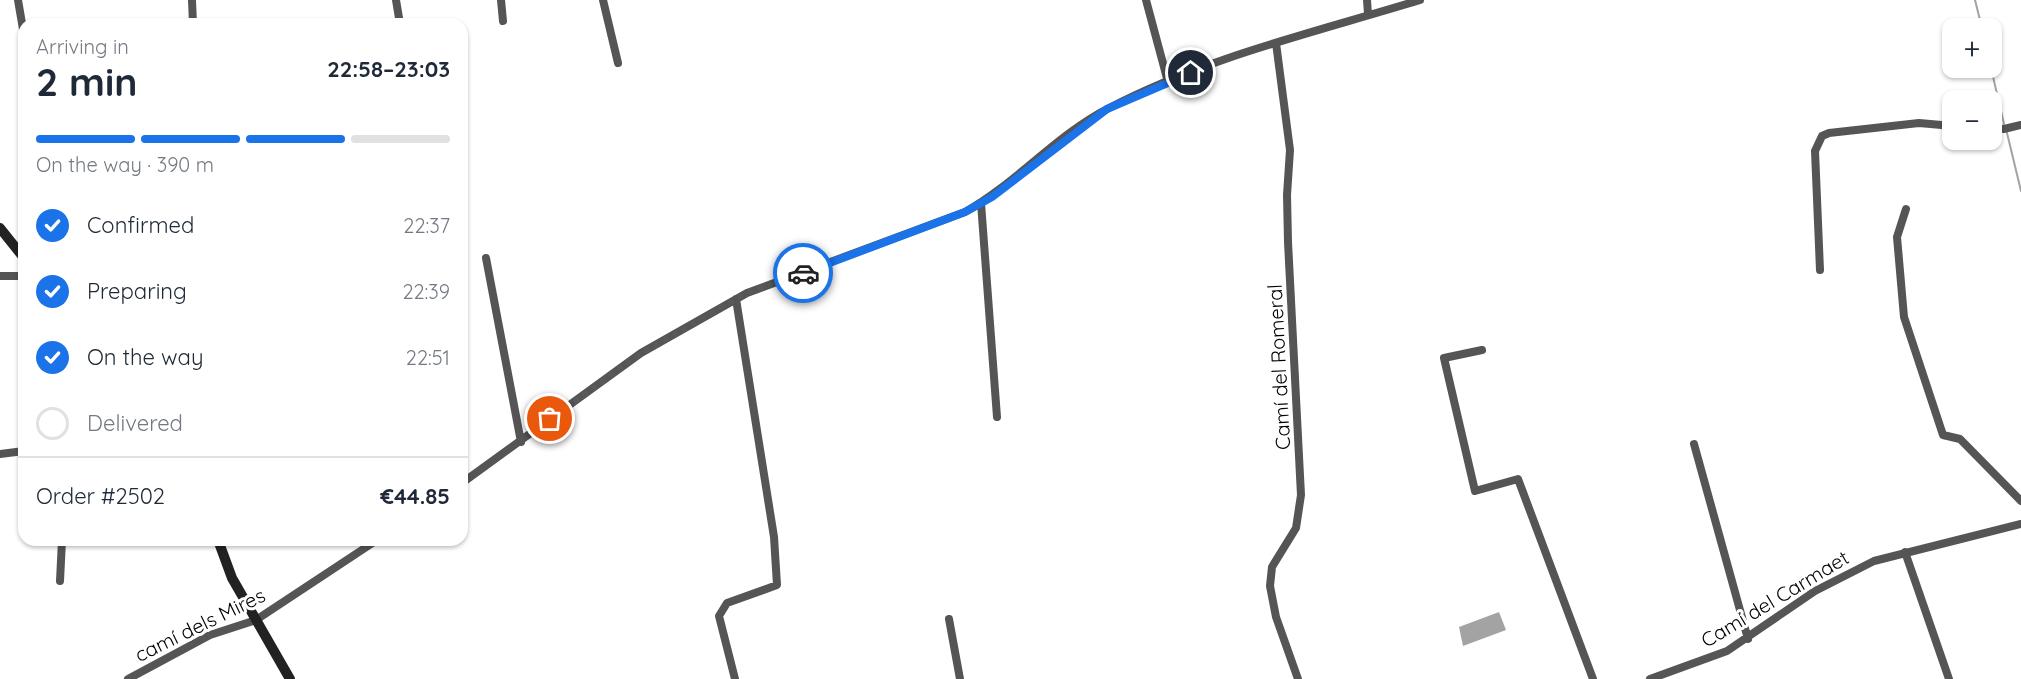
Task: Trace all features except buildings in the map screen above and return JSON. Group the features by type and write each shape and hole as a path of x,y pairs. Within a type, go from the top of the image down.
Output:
{"main road":[{"path":"0,228 18,250"},
{"path":"221,546 232,578 290,679"}],"street":[{"path":"18,0 21,18"},
{"path":"192,0 193,18"},
{"path":"396,0 399,18"},
{"path":"501,0 503,21"},
{"path":"603,0 618,63"},
{"path":"1146,0 1168,82"},
{"path":"1367,0 1368,14"},
{"path":"468,479 642,353 736,299 947,221 981,203 1107,109 1168,82 1276,43 1420,0"},
{"name":"Camí del Romeral","path":"1276,43 1290,150 1287,195 1288,242 1301,495 1296,528 1272,567 1270,586 1276,617 1298,679"},
{"path":"1820,270 1815,151 1822,136 1829,133 1919,123 1942,125"},
{"path":"2002,128 2021,125"},
{"path":"981,203 997,417"},
{"path":"1906,209 1897,237 1904,317 1943,435 1960,439 2021,501"},
{"path":"486,258 521,442"},
{"path":"0,276 18,276"},
{"path":"735,679 719,616 727,603 777,585 774,537 736,299"},
{"path":"1482,350 1444,358 1475,491 1518,478 1593,679"},
{"path":"1694,444 1748,639"},
{"path":"0,454 18,452"},
{"name":"Camí del Carmaet","path":"1650,679 1705,661 1748,639 1815,591 1874,561 2021,524"},
{"path":"60,581 62,546"},
{"name":"camí dels Mires","path":"128,679 210,635 255,620 368,546"},
{"path":"1905,552 1949,679"},
{"path":"949,619 960,679"}],"shaded area":[{"path":"1499,612 1506,630 1463,646 1459,627"}],"waterway":[{"path":"1975,0 1980,18"},
{"path":"1993,78 2004,124"},
{"path":"2007,133 2021,191"}],"way so far":[{"path":"550,419 642,353 747,293 803,273"}],"route":[{"path":"803,273 947,221 965,212 992,197 1067,137 1107,109 1191,73"}]}
